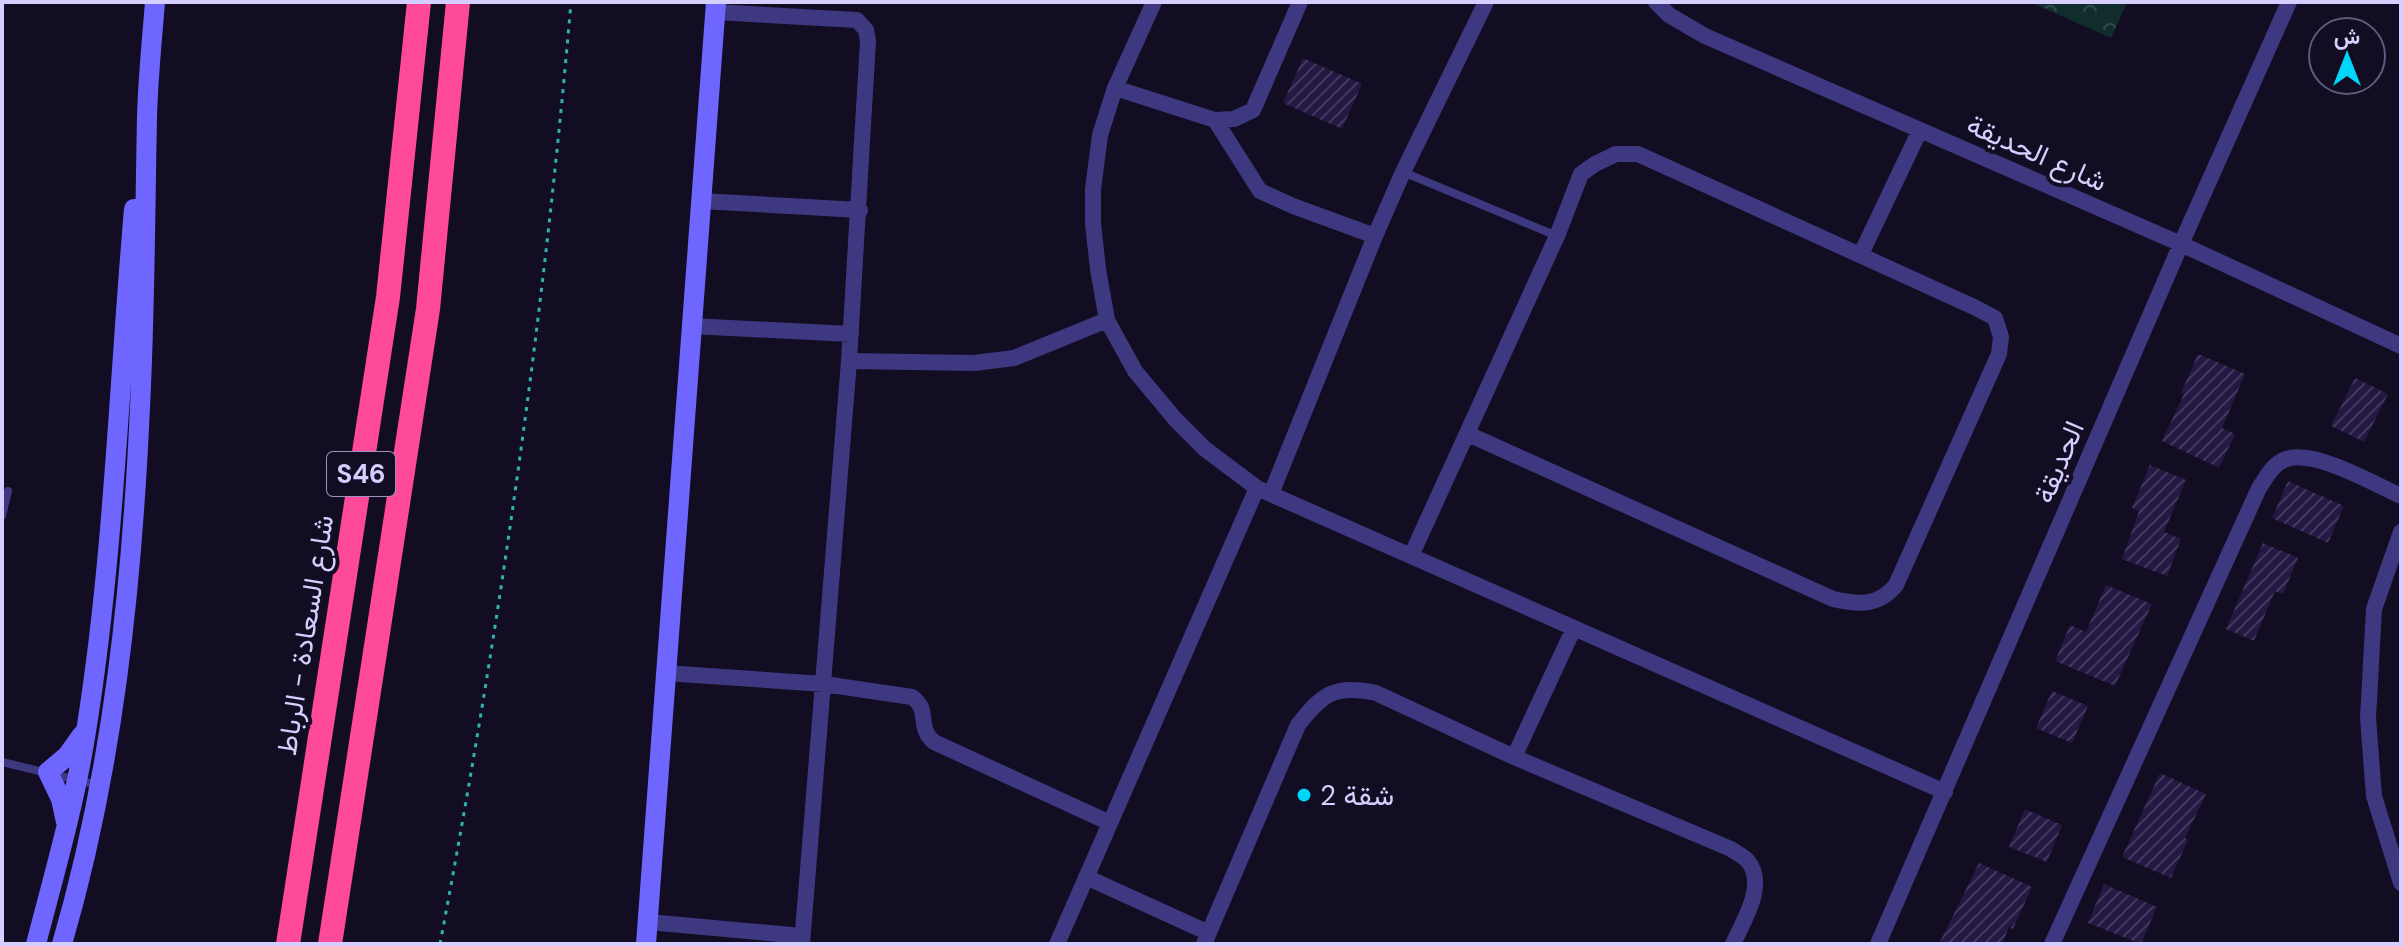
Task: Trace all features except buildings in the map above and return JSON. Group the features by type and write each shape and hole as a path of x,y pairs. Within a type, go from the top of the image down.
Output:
{"highway":[{"name":"شارع السعادة - الرباط","path":"288,944 388,297 419,2"},
{"name":"S46","path":"330,944 428,309 458,2"}],"street":[{"path":"62,944 79,882 99,785 121,641 135,495 146,227 147,114 155,2"},
{"path":"1115,88 1215,120 1234,119 1253,110 1300,2"},
{"path":"1057,944 1264,491 1403,172 1486,2"},
{"name":"شارع الحديقة","path":"1656,2 1669,15 1705,36 2181,244 2401,346"},
{"name":"الحديقة","path":"1878,944 2289,2"},
{"path":"1150,3 1115,88 1100,135 1093,189 1096,254 1107,320 1135,371 1205,449 1264,491 1945,792"},
{"path":"646,944 715,7 857,20 866,30 868,41 860,210 802,940 648,922"},
{"path":"36,944 67,828 87,724 112,509 136,189 147,114"},
{"path":"1215,120 1260,191 1375,236"},
{"path":"1861,254 1920,130"},
{"path":"1411,556 1557,236 1581,174 1616,154 1638,154 1861,254 1995,318 2001,337 1993,368 1896,585 1886,598 1850,603 1833,599 1468,434"},
{"path":"701,201 860,210"},
{"path":"849,361 974,363 1014,358 1107,320"},
{"path":"691,326 851,334"},
{"path":"2052,944 2259,488 2271,470 2285,459 2306,457 2401,496"},
{"path":"2401,532 2374,609 2368,718 2374,796 2401,883"},
{"path":"1514,757 1574,628"},
{"path":"665,673 824,684 912,697 921,702 926,735 934,742 1110,823"},
{"path":"1086,877 1206,939 1298,725 1316,702 1337,691 1357,688 1376,693 1514,757 1731,849 1747,859 1756,889 1733,944"},
{"path":"67,828 61,799 48,772 67,756 87,724"}],"lane":[{"path":"1403,172 1557,236"},
{"path":"2,516 8,491"},
{"path":"2,762 99,785"}],"path":[{"path":"440,944 464,819 517,468 556,171 571,2"}],"green space":[{"path":"2030,2 2127,2 2111,38"}],"place":[{"name":"شقة 2","path":"1304,795"}]}
